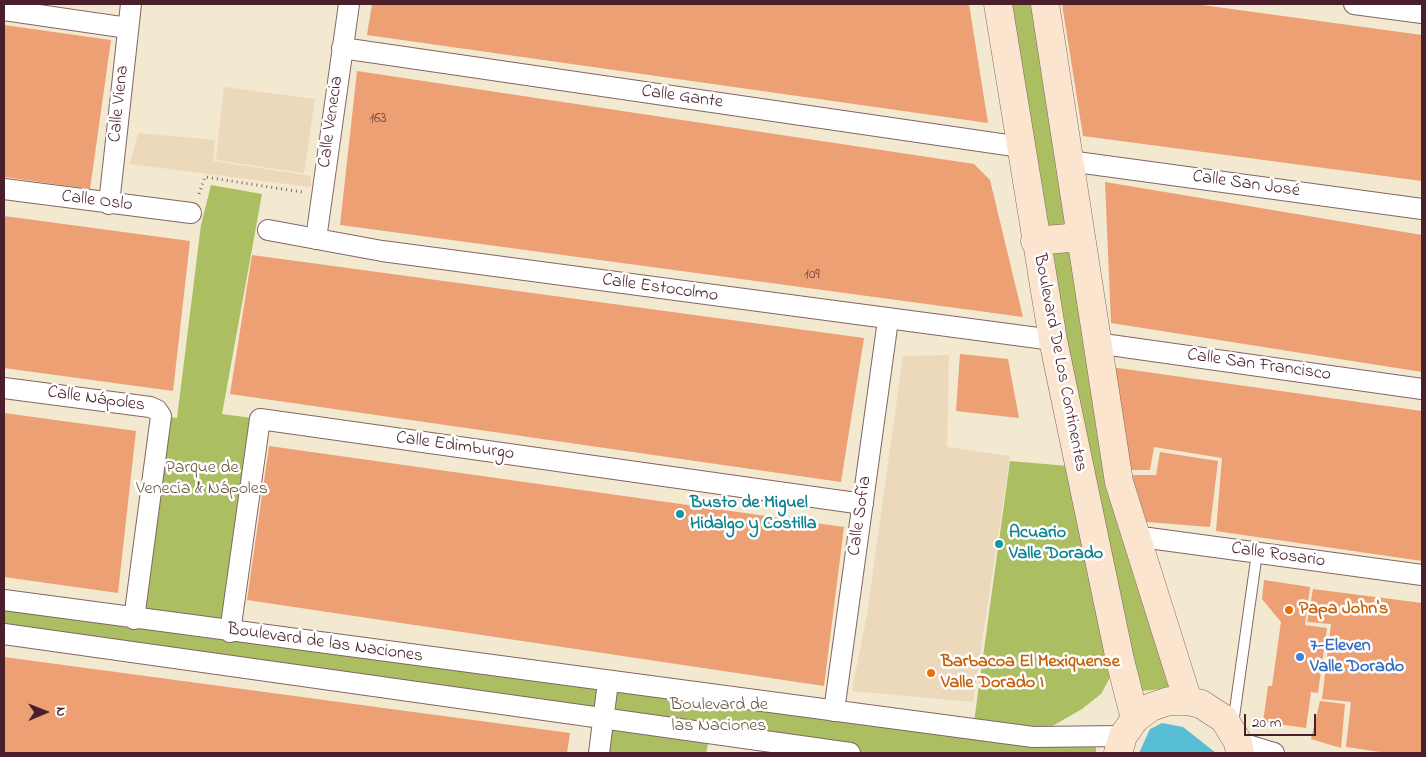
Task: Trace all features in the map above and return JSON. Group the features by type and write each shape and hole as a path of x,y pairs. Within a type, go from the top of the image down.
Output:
{"street":[{"name":"Calle Viena","path":"110,204 131,4"},
{"name":"Calle Venecia","path":"316,240 348,4"},
{"name":"Boulevard De Los Continentes","path":"998,4 1035,241 1053,340 1120,660 1126,736"},
{"name":"Boulevard De Los Continentes","path":"1045,4 1119,482 1134,536 1188,701"},
{"path":"1354,4 1422,13"},
{"path":"4,10 128,28"},
{"name":"Calle Gante","path":"342,48 1021,147"},
{"name":"Calle San José","path":"1069,161 1422,209"},
{"name":"Calle Oslo","path":"4,189 191,213"},
{"name":"Calle Estocolmo","path":"268,230 382,251 888,320 1053,340"},
{"path":"1035,241 1080,237"},
{"name":"Calle Sofía","path":"834,712 888,320"},
{"name":"Calle San Francisco","path":"1096,343 1422,389"},
{"name":"Calle Nápoles","path":"4,388 150,407 157,410 161,416 134,619"},
{"name":"Calle Edimburgo","path":"230,632 260,419 863,504"},
{"name":"Calle Rosario","path":"1134,536 1422,576"},
{"name":"Boulevard de las Naciones","path":"4,600 834,712 1033,736 1126,736"},
{"path":"170,656 174,624"},
{"name":"Boulevard de las Naciones","path":"4,634 170,656 603,720 708,744 850,753"},
{"path":"599,753 608,682"},
{"path":"1126,736 1151,708 1169,701 1188,701 1213,710 1236,742 1274,753"}],"lane":[{"path":"1236,742 1257,553"}],"path":[{"path":"191,213 205,177 322,195"}],"shaded area":[{"path":"224,87 315,99 304,173 216,160"},
{"path":"138,133 215,140 213,161 311,176 311,187 130,164"},
{"path":"949,355 947,447 1010,456 973,702 852,691 867,615 903,356"}],"green space":[{"name":"Parque de Venecia & Nápoles","path":"998,4 1045,4 1096,343 1181,696 1162,689 1142,691 1119,661 1101,694 1082,709 1035,736 1096,737 1096,753 860,753 710,735 706,753 600,753 603,720 4,634 4,600 133,619 161,416 177,418 201,225 211,185 262,194 222,414 260,419 231,632 973,729 1010,461 1079,467"}],"water":[{"path":"1162,723 1183,727 1216,753 1139,753 1150,729"}],"building":[{"path":"372,4 969,4 988,123 367,35"},
{"path":"1062,4 1195,4 1422,35 1422,181 1083,136"},
{"path":"4,25 111,40 90,189 4,177"},
{"path":"357,71 974,164 990,180 1023,317 340,225"},
{"path":"1105,182 1422,235 1422,372 1111,323"},
{"path":"4,216 190,241 173,391 4,368"},
{"path":"252,255 864,338 841,482 230,394"},
{"path":"960,354 1008,359 1019,418 956,411"},
{"path":"1111,367 1422,411 1422,561 1216,531 1222,458 1154,447 1150,470 1129,470"},
{"path":"4,413 136,431 118,593 4,577"},
{"path":"269,446 844,527 824,686 247,600"},
{"path":"1160,452 1218,461 1210,527 1135,521 1131,475 1156,475"},
{"path":"1264,580 1310,587 1305,625 1327,628 1318,693 1311,692 1306,728 1263,722 1268,686 1272,686 1281,622 1262,599"},
{"path":"1313,589 1422,603 1422,753 1387,753 1346,747 1351,702 1322,699 1331,624 1307,622"},
{"path":"4,657 570,733 567,753 4,753"},
{"path":"1320,701 1345,704 1341,748 1311,739"}],"place":[{"name":"Busto de Miguel Hidalgo y Costilla","path":"680,514"},
{"name":"Acuario Valle Dorado","path":"999,544"},
{"name":"Papa John's","path":"1289,610"},
{"name":"7-Eleven Valle Dorado","path":"1300,657"},
{"name":"Barbacoa El Mexiquense Valle Dorado I","path":"931,673"}]}
